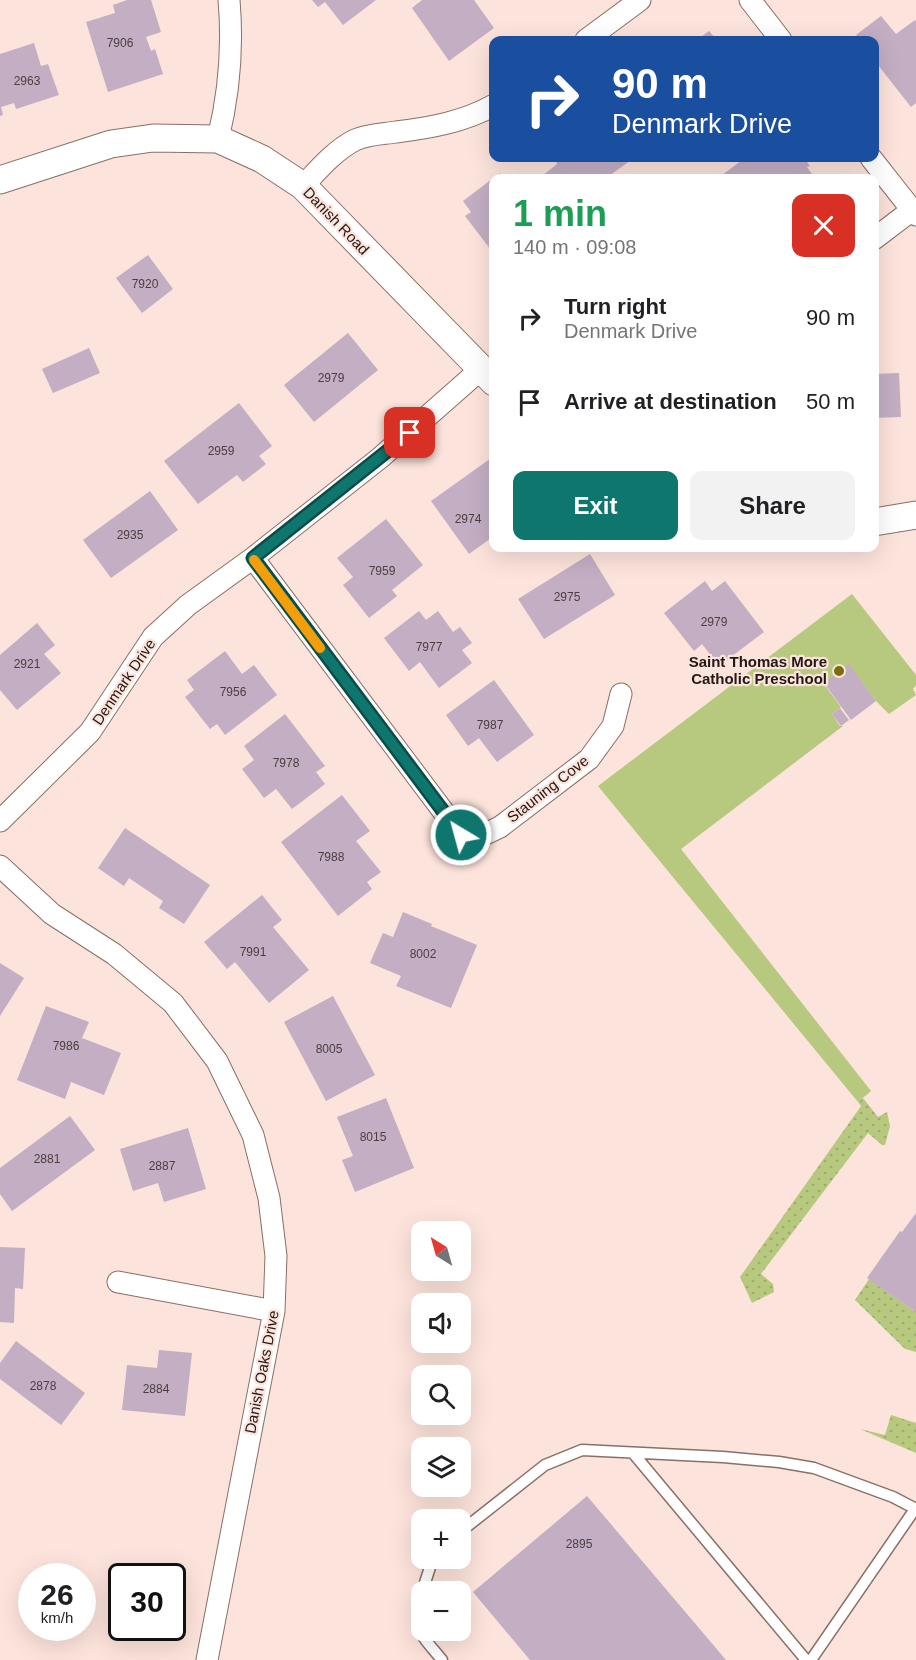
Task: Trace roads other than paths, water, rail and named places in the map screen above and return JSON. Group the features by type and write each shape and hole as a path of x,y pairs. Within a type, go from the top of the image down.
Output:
{"street":[{"path":"218,139 226,103 231,22 229,0"},
{"path":"591,36 640,0"},
{"path":"750,0 779,36"},
{"path":"303,186 341,150 356,140 377,134 441,125 489,108"},
{"name":"Danish Road","path":"0,180 111,144 153,138 218,139 262,159 303,186 487,376"},
{"path":"874,162 914,213 879,236"},
{"name":"Denmark Drive","path":"0,821 90,732 153,638 188,605 253,558 487,376"},
{"path":"879,521 916,515"},
{"name":"Stauning Cove","path":"253,558 461,835 481,836 500,827 589,759 613,726 621,694"},
{"name":"Danish Oaks Drive","path":"0,866 51,914 114,954 173,1003 217,1060 254,1135 269,1198 276,1256 274,1311 207,1660"},
{"path":"118,1282 274,1311"}],"lane":[{"path":"471,1523 545,1465 582,1450 723,1457 814,1468 893,1497 916,1509 808,1660 633,1453"},
{"path":"426,1641 442,1660"}],"place":[{"name":"Saint Thomas More Catholic Preschool","path":"839,671"}]}
